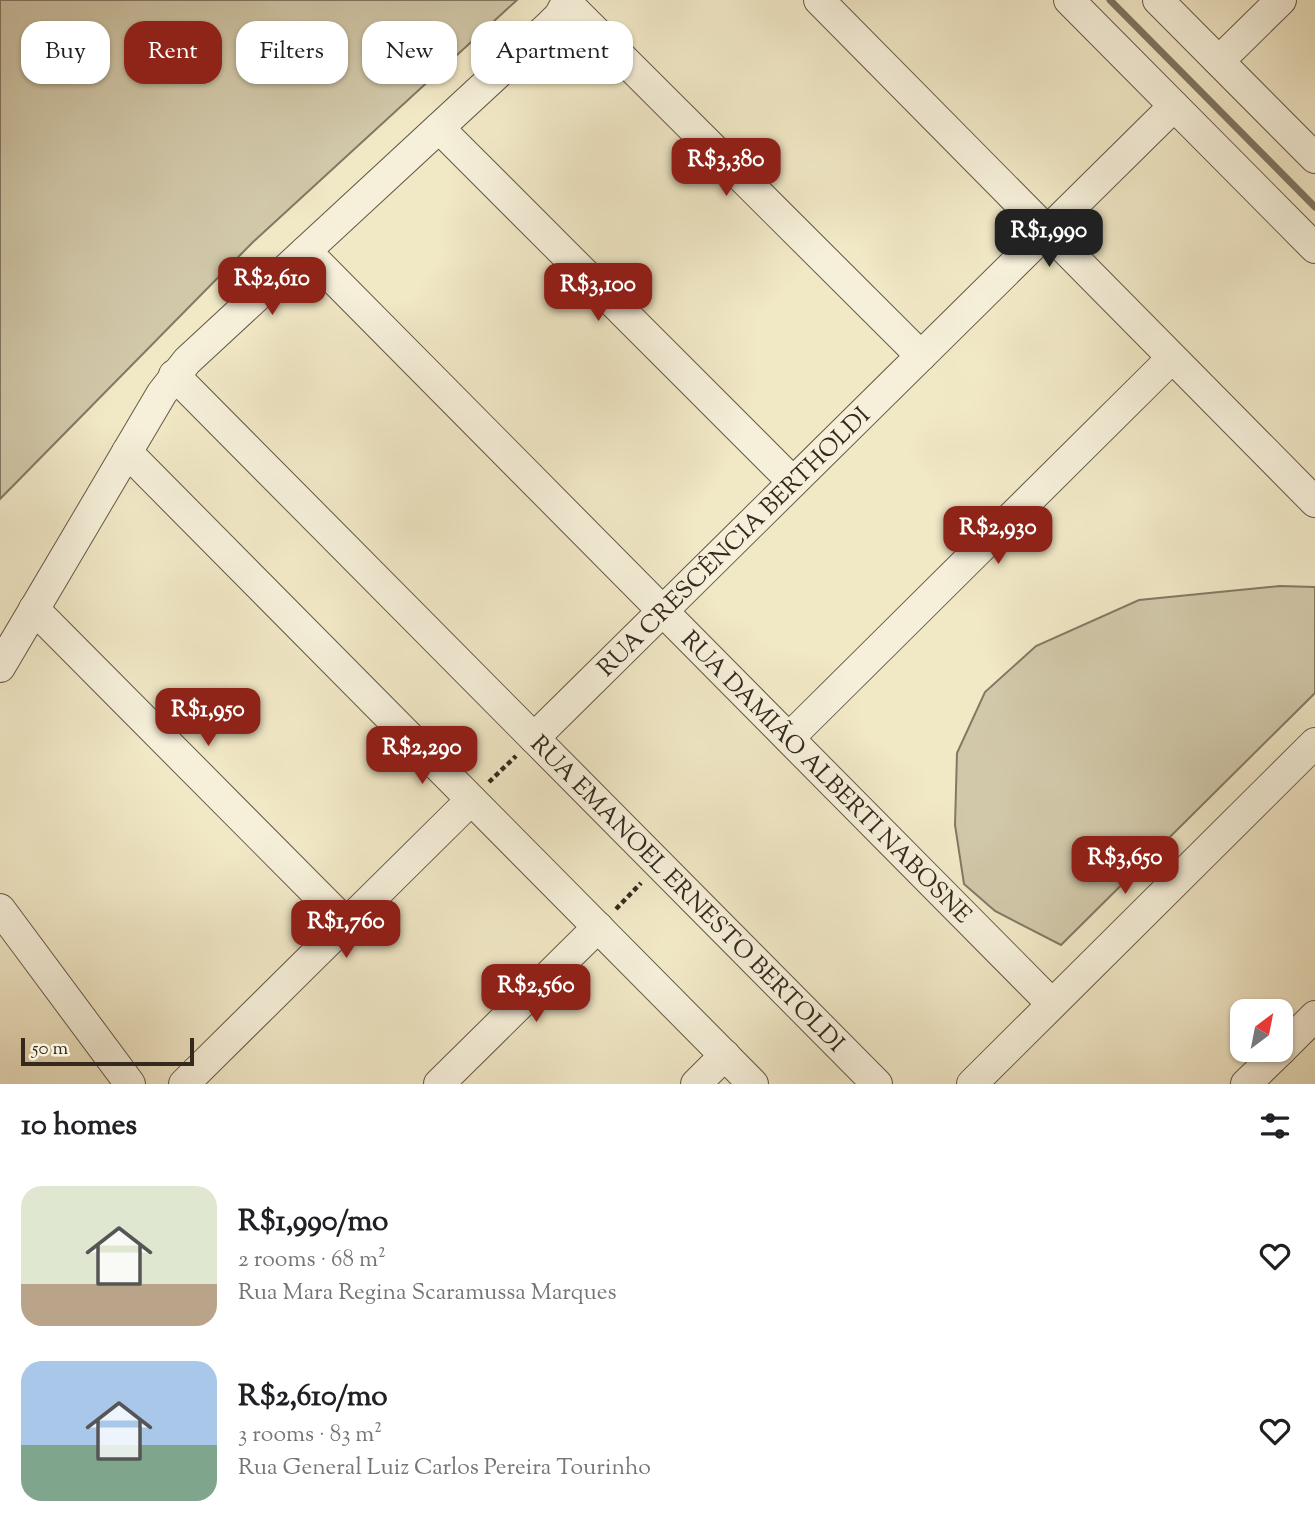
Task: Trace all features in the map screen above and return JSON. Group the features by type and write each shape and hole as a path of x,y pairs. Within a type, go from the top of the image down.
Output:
{"street":[{"path":"819,0 1315,502"},
{"path":"1069,0 1315,248"},
{"path":"1158,0 1315,158"},
{"path":"1219,61 1281,0"},
{"path":"0,667 174,375 549,26 568,2 921,356"},
{"name":"RUA CRESCÊNCIA BERTHOLDI","path":"534,738 1174,106"},
{"path":"439,128 793,482"},
{"name":"RUA DAMIÃO ALBERTI NABOSNE","path":"306,251 1052,1004"},
{"path":"789,738 1172,358"},
{"name":"RUA EMANOEL ERNESTO BERTOLDI","path":"174,375 877,1084"},
{"path":"127,452 753,1084"},
{"path":"34,609 346,923"},
{"path":"972,1084 1315,743"},
{"path":"184,1084 471,800"},
{"path":"0,909 131,1084"},
{"path":"439,1084 598,927"},
{"path":"1293,1038 1315,1016"},
{"path":"696,1084 725,1055"},
{"path":"1246,1084 1269,1062"}],"path":[{"path":"471,800 534,738"},
{"path":"598,927 659,865"}],"shaded area":[{"path":"0,0 517,0 494,21 471,21 471,42 457,55 457,21 362,21 362,84 425,84 253,242 0,499"},
{"path":"1280,586 1315,587 1315,693 1061,945 995,911 964,884 955,825 957,753 985,692 1036,646 1139,600"}],"waterway":[{"path":"1110,0 1315,207"}]}
